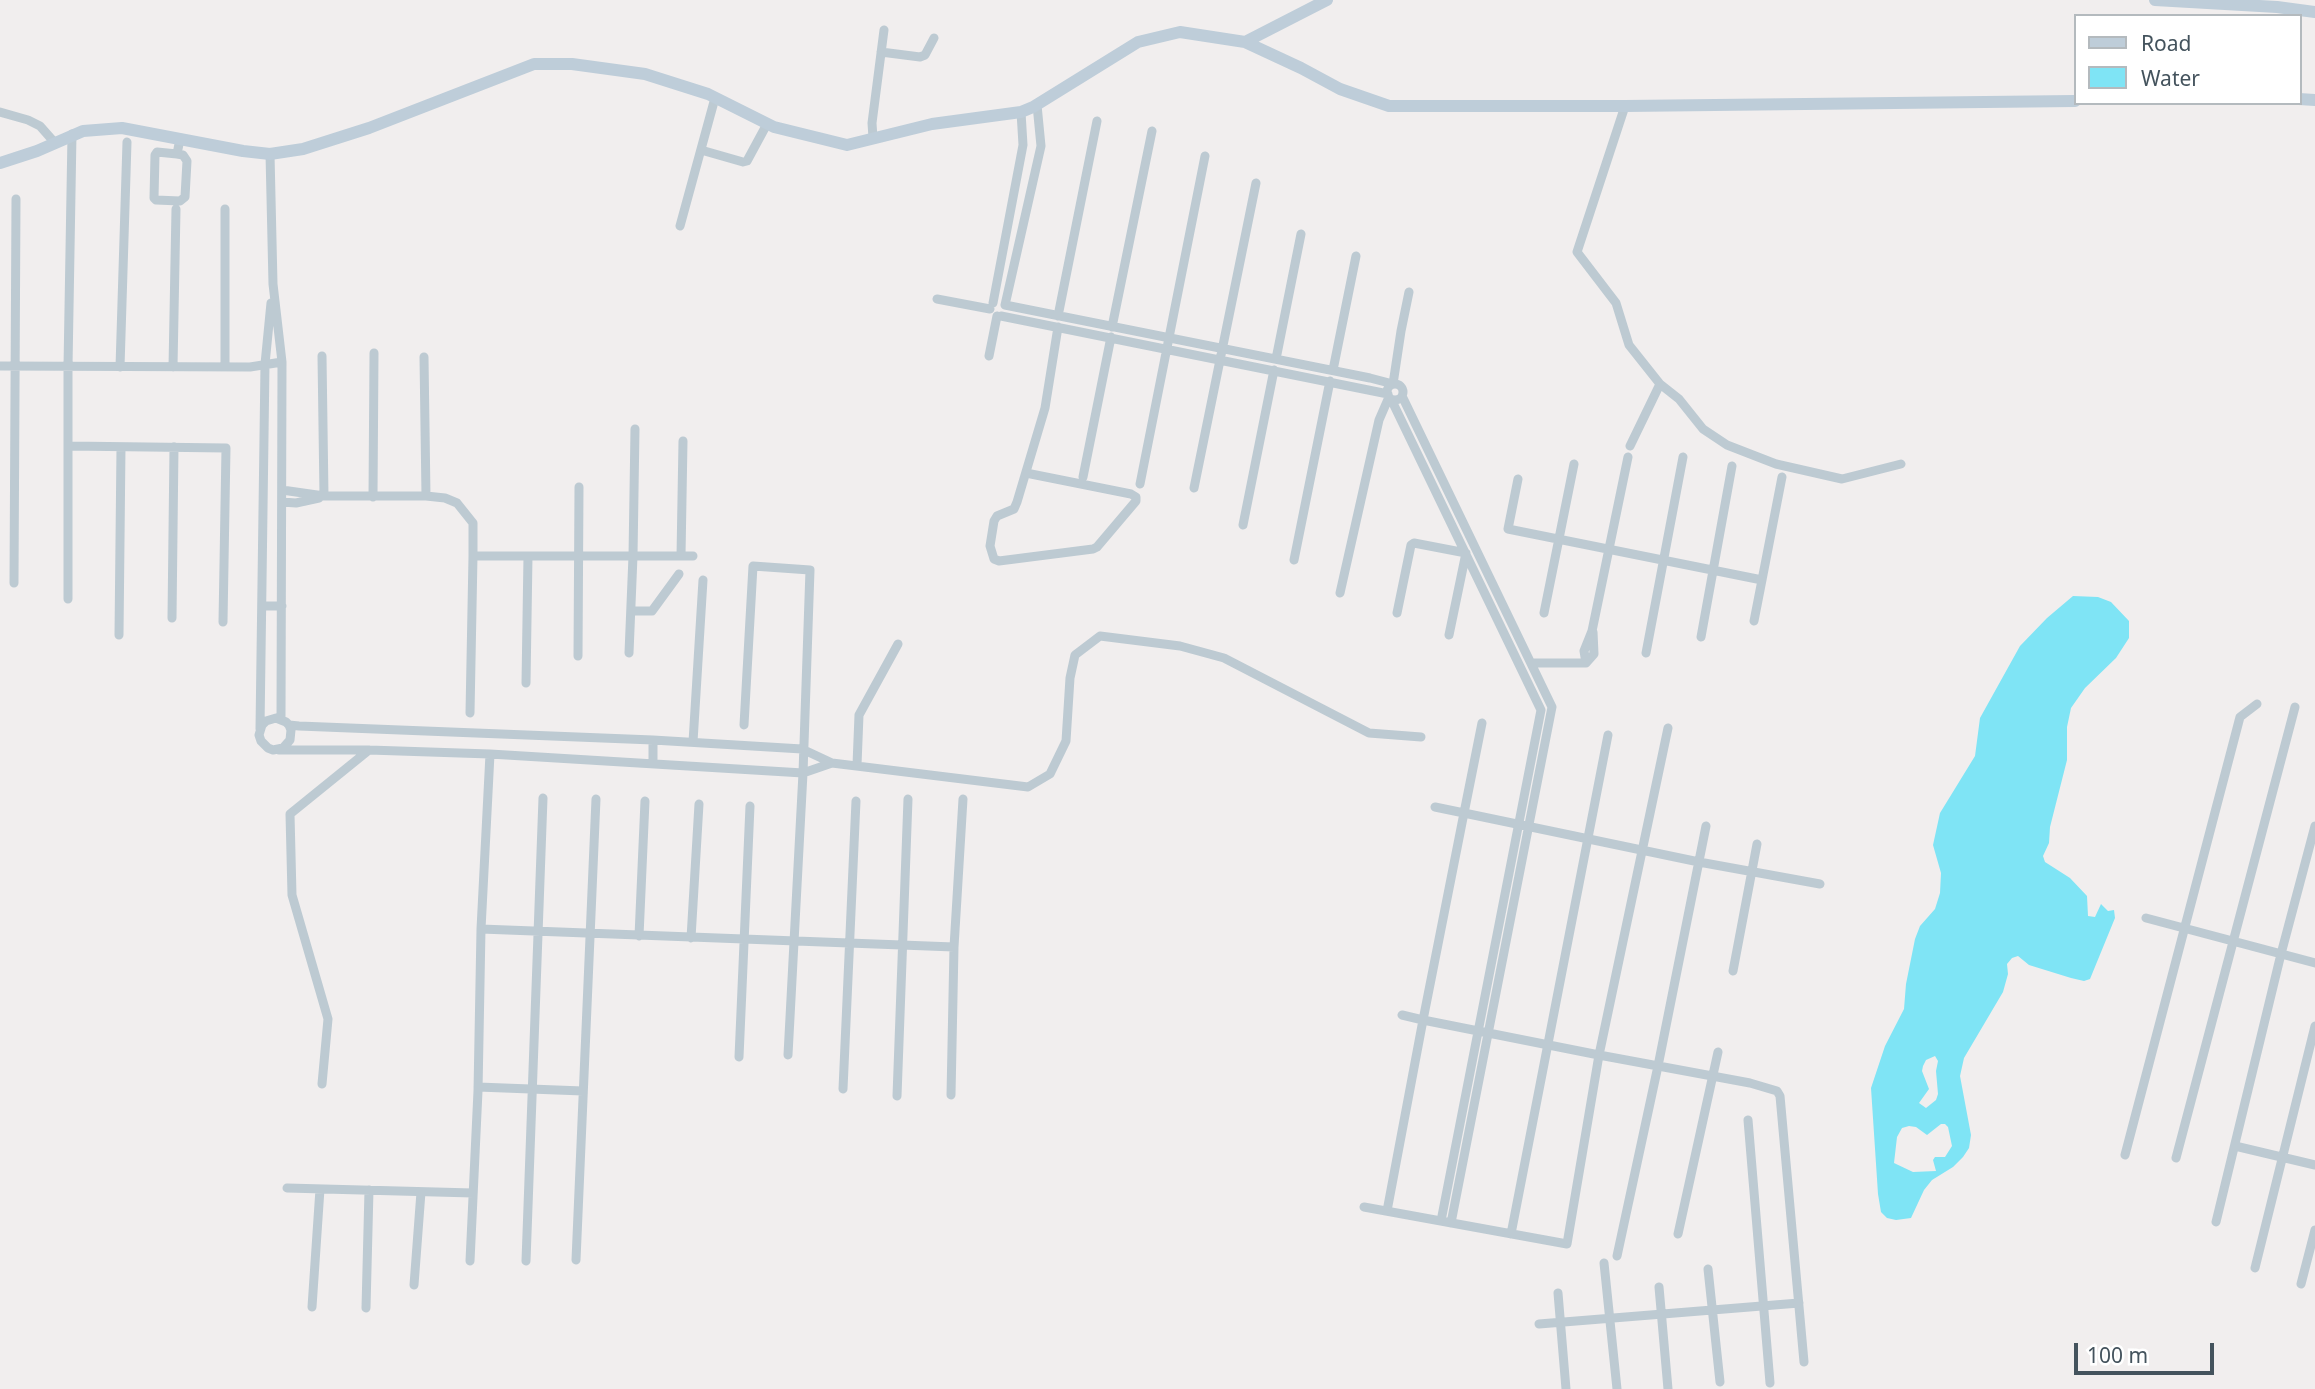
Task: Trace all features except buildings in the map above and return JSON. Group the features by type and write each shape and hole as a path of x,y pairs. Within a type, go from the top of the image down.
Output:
{"street":[{"path":"1245,42 1327,0"},
{"path":"2155,0 2277,7 2315,12"},
{"path":"873,138 872,123 884,30"},
{"path":"0,163 72,134 122,128 270,154 318,145 369,128 534,64 572,64 645,74 715,98 767,124 847,145 932,124 1021,112 1138,42 1180,32 1245,42 1340,89 1389,106 2074,101"},
{"path":"881,52 920,57 925,55 934,38"},
{"path":"680,226 715,98"},
{"path":"1004,305 1041,146 1037,104"},
{"path":"1625,106 1577,252 1616,303 1629,345 1660,384 1679,399 1703,429 1727,445 1776,464 1842,479 1901,464"},
{"path":"0,112 40,126 55,143"},
{"path":"989,356 1023,145 1021,112"},
{"path":"1058,316 1097,121"},
{"path":"701,150 747,161 767,124"},
{"path":"1112,327 1152,131"},
{"path":"68,599 72,134"},
{"path":"177,154 180,139"},
{"path":"120,367 127,142"},
{"path":"157,152 177,154 183,155 187,161 185,197 180,201 156,200 155,155 157,152"},
{"path":"270,154 273,284 282,362 282,606 285,722 290,740 279,750"},
{"path":"1140,484 1205,156"},
{"path":"1194,488 1256,183"},
{"path":"14,583 16,199"},
{"path":"173,367 176,209"},
{"path":"225,209 225,367"},
{"path":"1276,359 1301,234"},
{"path":"1333,370 1356,257"},
{"path":"273,284 265,364 262,493 259,735 264,745 273,750 490,754 803,772 832,763"},
{"path":"1409,292 1393,384 1388,388 1389,397 1540,705 1541,717 1489,1033 1446,1222"},
{"path":"937,299 1058,327 1330,381 1397,400 1402,396"},
{"path":"995,311 999,301 1004,305 1333,370 1402,387 1402,396 1552,707 1479,1032 1446,1222"},
{"path":"1026,473 1131,495 1136,501 1093,549 996,560 990,546 994,522 997,516 1016,506 1045,408 1058,327"},
{"path":"1083,477 1111,337"},
{"path":"373,497 374,353"},
{"path":"322,356 324,496"},
{"path":"424,357 426,496"},
{"path":"0,366 250,367 282,362"},
{"path":"1243,525 1274,370"},
{"path":"1294,560 1330,381"},
{"path":"1630,446 1660,384"},
{"path":"1340,593 1379,420 1389,397"},
{"path":"629,653 635,429"},
{"path":"681,556 683,441"},
{"path":"69,446 226,448 223,622"},
{"path":"119,635 121,447"},
{"path":"172,618 174,447"},
{"path":"1532,663 1586,663 1584,652 1592,631 1628,457"},
{"path":"1646,653 1683,457"},
{"path":"1544,613 1574,464"},
{"path":"1701,637 1732,466"},
{"path":"1754,621 1783,477"},
{"path":"1518,479 1508,529 1762,580"},
{"path":"578,656 579,487"},
{"path":"262,493 426,496 446,498 457,503 473,523 470,713"},
{"path":"1397,613 1411,545 1414,543 1466,553"},
{"path":"1450,635 1466,553"},
{"path":"473,556 693,556"},
{"path":"526,683 528,556"},
{"path":"744,724 753,566 810,570 803,772 788,1055"},
{"path":"631,611 652,611 679,575"},
{"path":"693,743 703,580"},
{"path":"262,606 282,606"},
{"path":"260,730 265,721 270,719 285,722 802,749 832,763 1028,788 1050,774 1066,741 1070,678 1075,655 1100,636 1180,646 1224,658 1369,733 1421,737"},
{"path":"857,765 859,715 898,644"},
{"path":"2125,1155 2240,717 2257,704"},
{"path":"2176,1158 2295,707"},
{"path":"1387,1211 1482,723"},
{"path":"1364,1207 1567,1244 1600,1055 1668,729"},
{"path":"1511,1234 1608,735"},
{"path":"653,740 653,764"},
{"path":"322,1084 328,1019 292,895 290,814 369,750"},
{"path":"470,1261 490,754"},
{"path":"526,1261 543,798"},
{"path":"576,1260 596,799"},
{"path":"897,1096 908,799"},
{"path":"951,1095 954,947 963,799"},
{"path":"844,1088 856,801"},
{"path":"639,936 645,802"},
{"path":"691,938 699,804"},
{"path":"739,1057 750,806"},
{"path":"1436,807 1699,862 1820,884"},
{"path":"1617,1256 1706,826"},
{"path":"2217,1222 2281,954 2315,826"},
{"path":"1734,971 1757,844"},
{"path":"2146,918 2315,963"},
{"path":"481,929 954,947"},
{"path":"1402,1015 1765,1086 1777,1091 1780,1096 1804,1362"},
{"path":"2255,1268 2315,1026"},
{"path":"1678,1234 1718,1052"},
{"path":"478,1087 583,1091"},
{"path":"1748,1120 1770,1384"},
{"path":"2235,1146 2315,1165"},
{"path":"287,1188 473,1193"},
{"path":"312,1307 320,1189"},
{"path":"366,1308 369,1190"},
{"path":"415,1285 421,1192"},
{"path":"2301,1284 2315,1230"},
{"path":"1604,1263 1617,1389"},
{"path":"1707,1269 1720,1382"},
{"path":"1659,1287 1668,1389"},
{"path":"1558,1293 1566,1389"},
{"path":"1539,1324 1799,1303"}],"water":[{"path":"2073,596 2098,597 2111,602 2129,621 2129,638 2116,658 2085,688 2071,708 2067,727 2067,760 2050,827 2049,843 2043,856 2045,862 2070,878 2087,896 2088,916 2095,917 2101,904 2108,911 2114,910 2115,918 2090,979 2084,981 2029,965 2018,956 2007,964 2008,974 2003,992 1964,1058 1960,1076 1971,1135 1969,1148 1953,1167 1932,1180 1924,1190 1911,1218 1887,1218 1881,1212 1878,1194 1871,1088 1885,1046 1904,1009 1915,939 1920,926 1935,909 1940,893 1941,873 1933,845 1940,813 1975,756 1980,718 2020,646","holes":["1935,1056 1938,1061 1938,1094 1936,1100 1926,1108 1919,1103 1929,1089 1922,1071 1926,1060","1941,1124 1948,1127 1952,1146 1945,1157 1935,1157 1933,1160 1936,1171 1913,1172 1894,1163 1897,1137 1902,1128 1916,1127 1927,1135"]}]}
